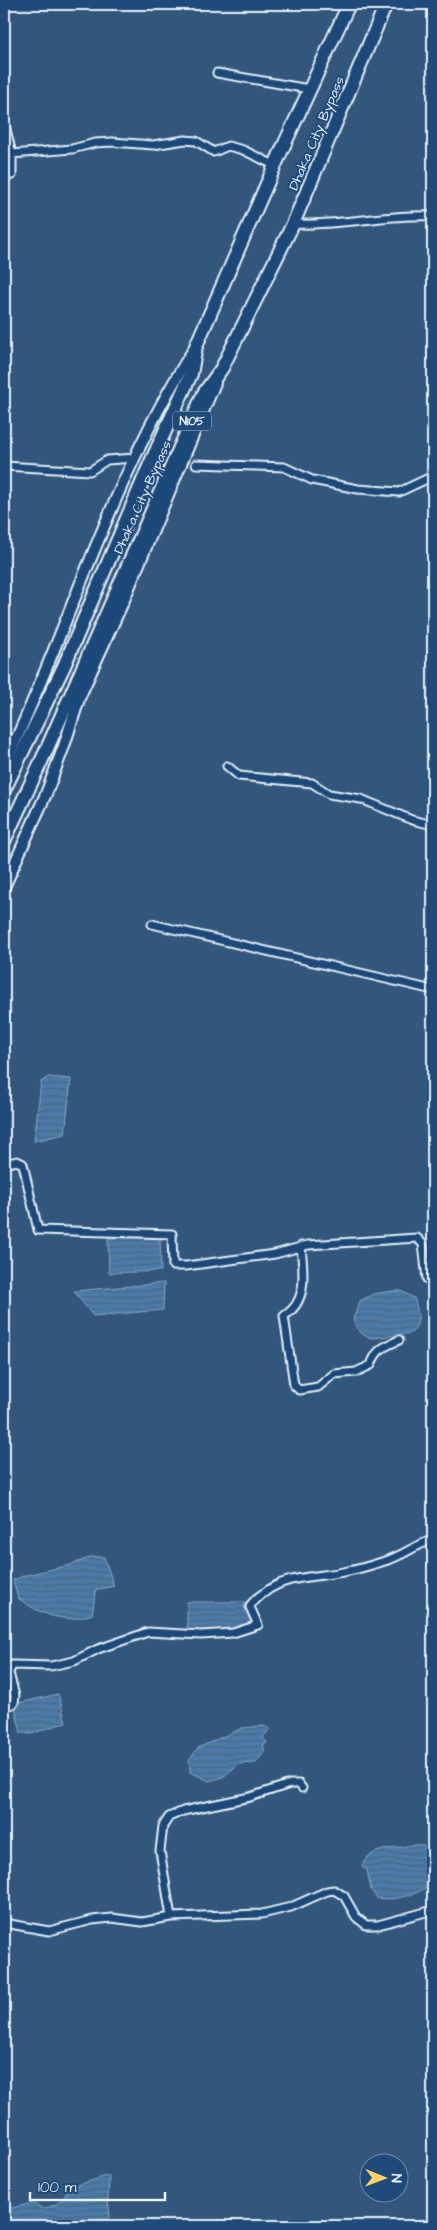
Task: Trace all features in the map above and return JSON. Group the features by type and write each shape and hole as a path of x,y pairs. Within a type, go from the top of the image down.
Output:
{"highway":[{"name":"Dhaka City Bypass","path":"4,790 64,666 150,464 191,374 196,346 309,89 349,4"},
{"name":"Dhaka City Bypass","path":"4,842 204,394 219,372 294,224 386,4"}],"main road":[{"path":"4,766 135,458 160,404 196,346"},
{"path":"4,887 46,794 80,696 123,602 219,372"}],"street":[{"path":"217,73 309,89"},
{"path":"4,121 12,154 12,174 4,176"},
{"path":"12,154 72,149 95,143 112,142 145,146 185,140 196,141 214,152 228,146 243,150 276,166"},
{"path":"294,224 387,216 433,216"},
{"path":"4,466 90,471 106,460 135,458"},
{"path":"196,464 284,467 312,480 358,489 399,492 433,476"},
{"path":"4,738 16,740"},
{"path":"227,766 239,776 312,783 329,794 361,799 412,820 433,825"},
{"path":"152,924 433,990"},
{"path":"4,1164 17,1161 23,1164 38,1230 172,1234 173,1266 186,1266 275,1254 301,1246 417,1238 423,1244 428,1279 433,1279"},
{"path":"301,1246 302,1288 300,1301 292,1311 284,1316 294,1385 299,1390 318,1387 334,1374 356,1372 371,1365 375,1353 399,1340"},
{"path":"4,1708 14,1703 15,1696 6,1671 12,1665 51,1666 74,1661 98,1649 148,1632 201,1635 233,1632 258,1625 250,1607 252,1602 272,1587 286,1580 347,1572 395,1558 421,1543 433,1540"},
{"path":"171,1916 160,1851 163,1826 169,1816 183,1811 250,1797 290,1784 299,1784 302,1788"},
{"path":"4,1923 49,1931 92,1920 112,1918 142,1922 171,1916 262,1914 291,1907 327,1891 334,1890 344,1896 356,1918 366,1925 378,1925 433,1910"}],"water":[{"path":"48,1077 71,1079 65,1134 34,1141 41,1082"},
{"path":"160,1237 161,1271 109,1273 108,1238"},
{"path":"164,1283 163,1310 93,1316 74,1291"},
{"path":"401,1291 414,1298 418,1316 417,1325 411,1333 373,1338 363,1334 353,1319 360,1301 373,1294"},
{"path":"91,1557 104,1557 114,1586 96,1590 92,1614 72,1618 53,1616 35,1609 18,1598 13,1580 26,1575 71,1565"},
{"path":"187,1602 248,1602 253,1622 241,1629 187,1632"},
{"path":"58,1694 66,1722 31,1734 21,1733 15,1708 19,1703"},
{"path":"264,1726 270,1729 263,1737 267,1743 263,1745 265,1751 256,1763 239,1764 223,1777 209,1781 190,1772 189,1760 198,1748 242,1728"},
{"path":"422,1845 427,1848 428,1882 424,1889 401,1897 377,1898 371,1890 367,1870 362,1867 365,1860 375,1852"},
{"path":"433,2161 433,2197 429,2179 431,2162"},
{"path":"109,2176 108,2199 110,2217 103,2226 4,2226 4,2210 32,2203 44,2209 62,2199 68,2188"}]}
